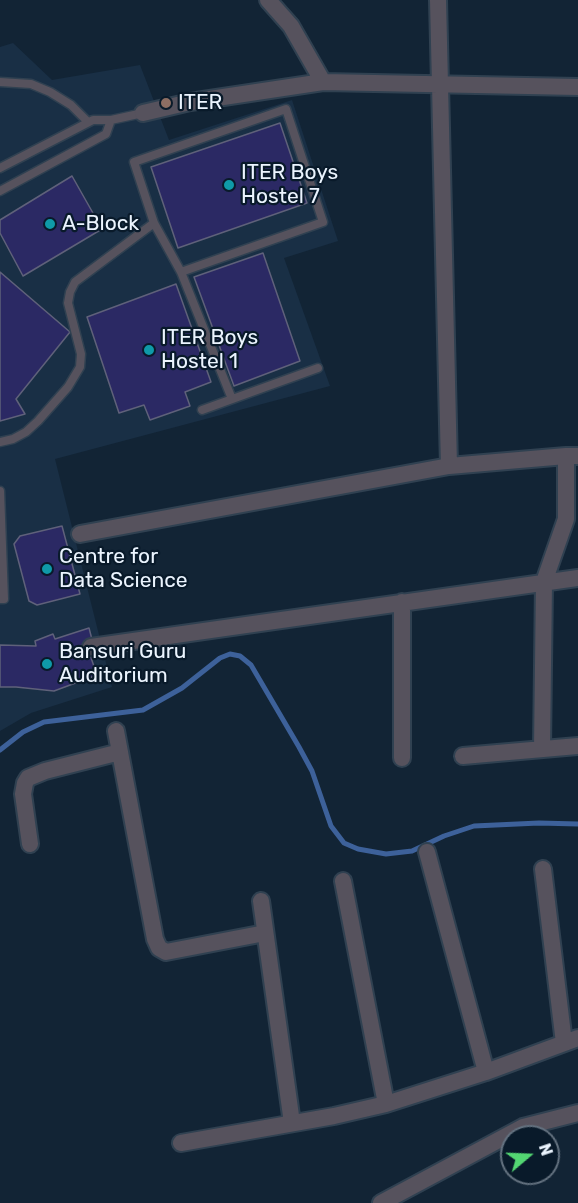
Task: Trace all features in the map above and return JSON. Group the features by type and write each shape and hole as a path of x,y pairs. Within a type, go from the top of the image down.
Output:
{"street":[{"path":"268,0 291,26 323,82"},
{"path":"438,0 449,466"},
{"path":"142,113 212,98 323,82 578,87"},
{"path":"80,534 449,466 572,456 567,519 544,582 542,749"},
{"path":"91,647 578,578"},
{"path":"402,602 402,758"},
{"path":"116,731 154,939 159,948 166,952 265,933"},
{"path":"464,756 578,746"},
{"path":"30,844 23,794 28,778 45,771 120,752"},
{"path":"427,852 486,1072"},
{"path":"182,1143 334,1116 386,1104 486,1072 571,1040 543,869"},
{"path":"343,882 386,1104"},
{"path":"261,901 292,1123"},
{"path":"381,1203 523,1127 578,1114"}],"lane":[{"path":"0,82 31,84 50,92 71,105 88,122"},
{"path":"181,272 323,222 286,109 134,162 154,224 181,272 232,399"},
{"path":"0,168 93,120 111,120 142,113"},
{"path":"0,191 106,134 111,120"},
{"path":"0,442 13,439 26,432 38,421 68,387 80,367 81,354 68,303 75,282 154,224"},
{"path":"202,410 318,368"},
{"path":"0,491 4,599 0,599"}],"shaded area":[{"path":"13,43 52,80 140,65 169,140 292,100 338,241 284,258 330,386 55,459 112,687 31,713 0,731 0,47"}],"building":[{"name":"ITER Boys Hostel 7","path":"280,123 307,203 178,248 151,167"},
{"name":"A-Block","path":"72,176 102,229 23,276 0,233 0,220"},
{"path":"263,253 300,361 234,386 194,277"},
{"path":"0,272 70,332 16,399 25,414 0,421"},
{"name":"ITER Boys Hostel 1","path":"176,284 211,382 185,392 190,406 150,420 144,405 119,413 87,317"},
{"name":"Centre for Data Science","path":"62,526 80,594 37,605 29,601 14,544 20,536"},
{"name":"Bansuri Guru Auditorium","path":"89,628 95,651 89,652 97,675 54,691 0,687 0,645 36,646 35,641 53,634 55,639"}],"waterway":[{"path":"0,750 23,732 44,722 143,710 182,688 220,658 230,654 240,656 251,665 312,771 331,826 344,843 358,849 386,854 412,851 444,836 474,826 578,824"}],"place":[{"name":"ITER","path":"166,103"},
{"name":"ITER Boys Hostel 7","path":"229,185"},
{"name":"A-Block","path":"50,224"},
{"name":"ITER Boys Hostel 1","path":"149,350"},
{"name":"Centre for Data Science","path":"47,569"},
{"name":"Bansuri Guru Auditorium","path":"47,664"}]}
